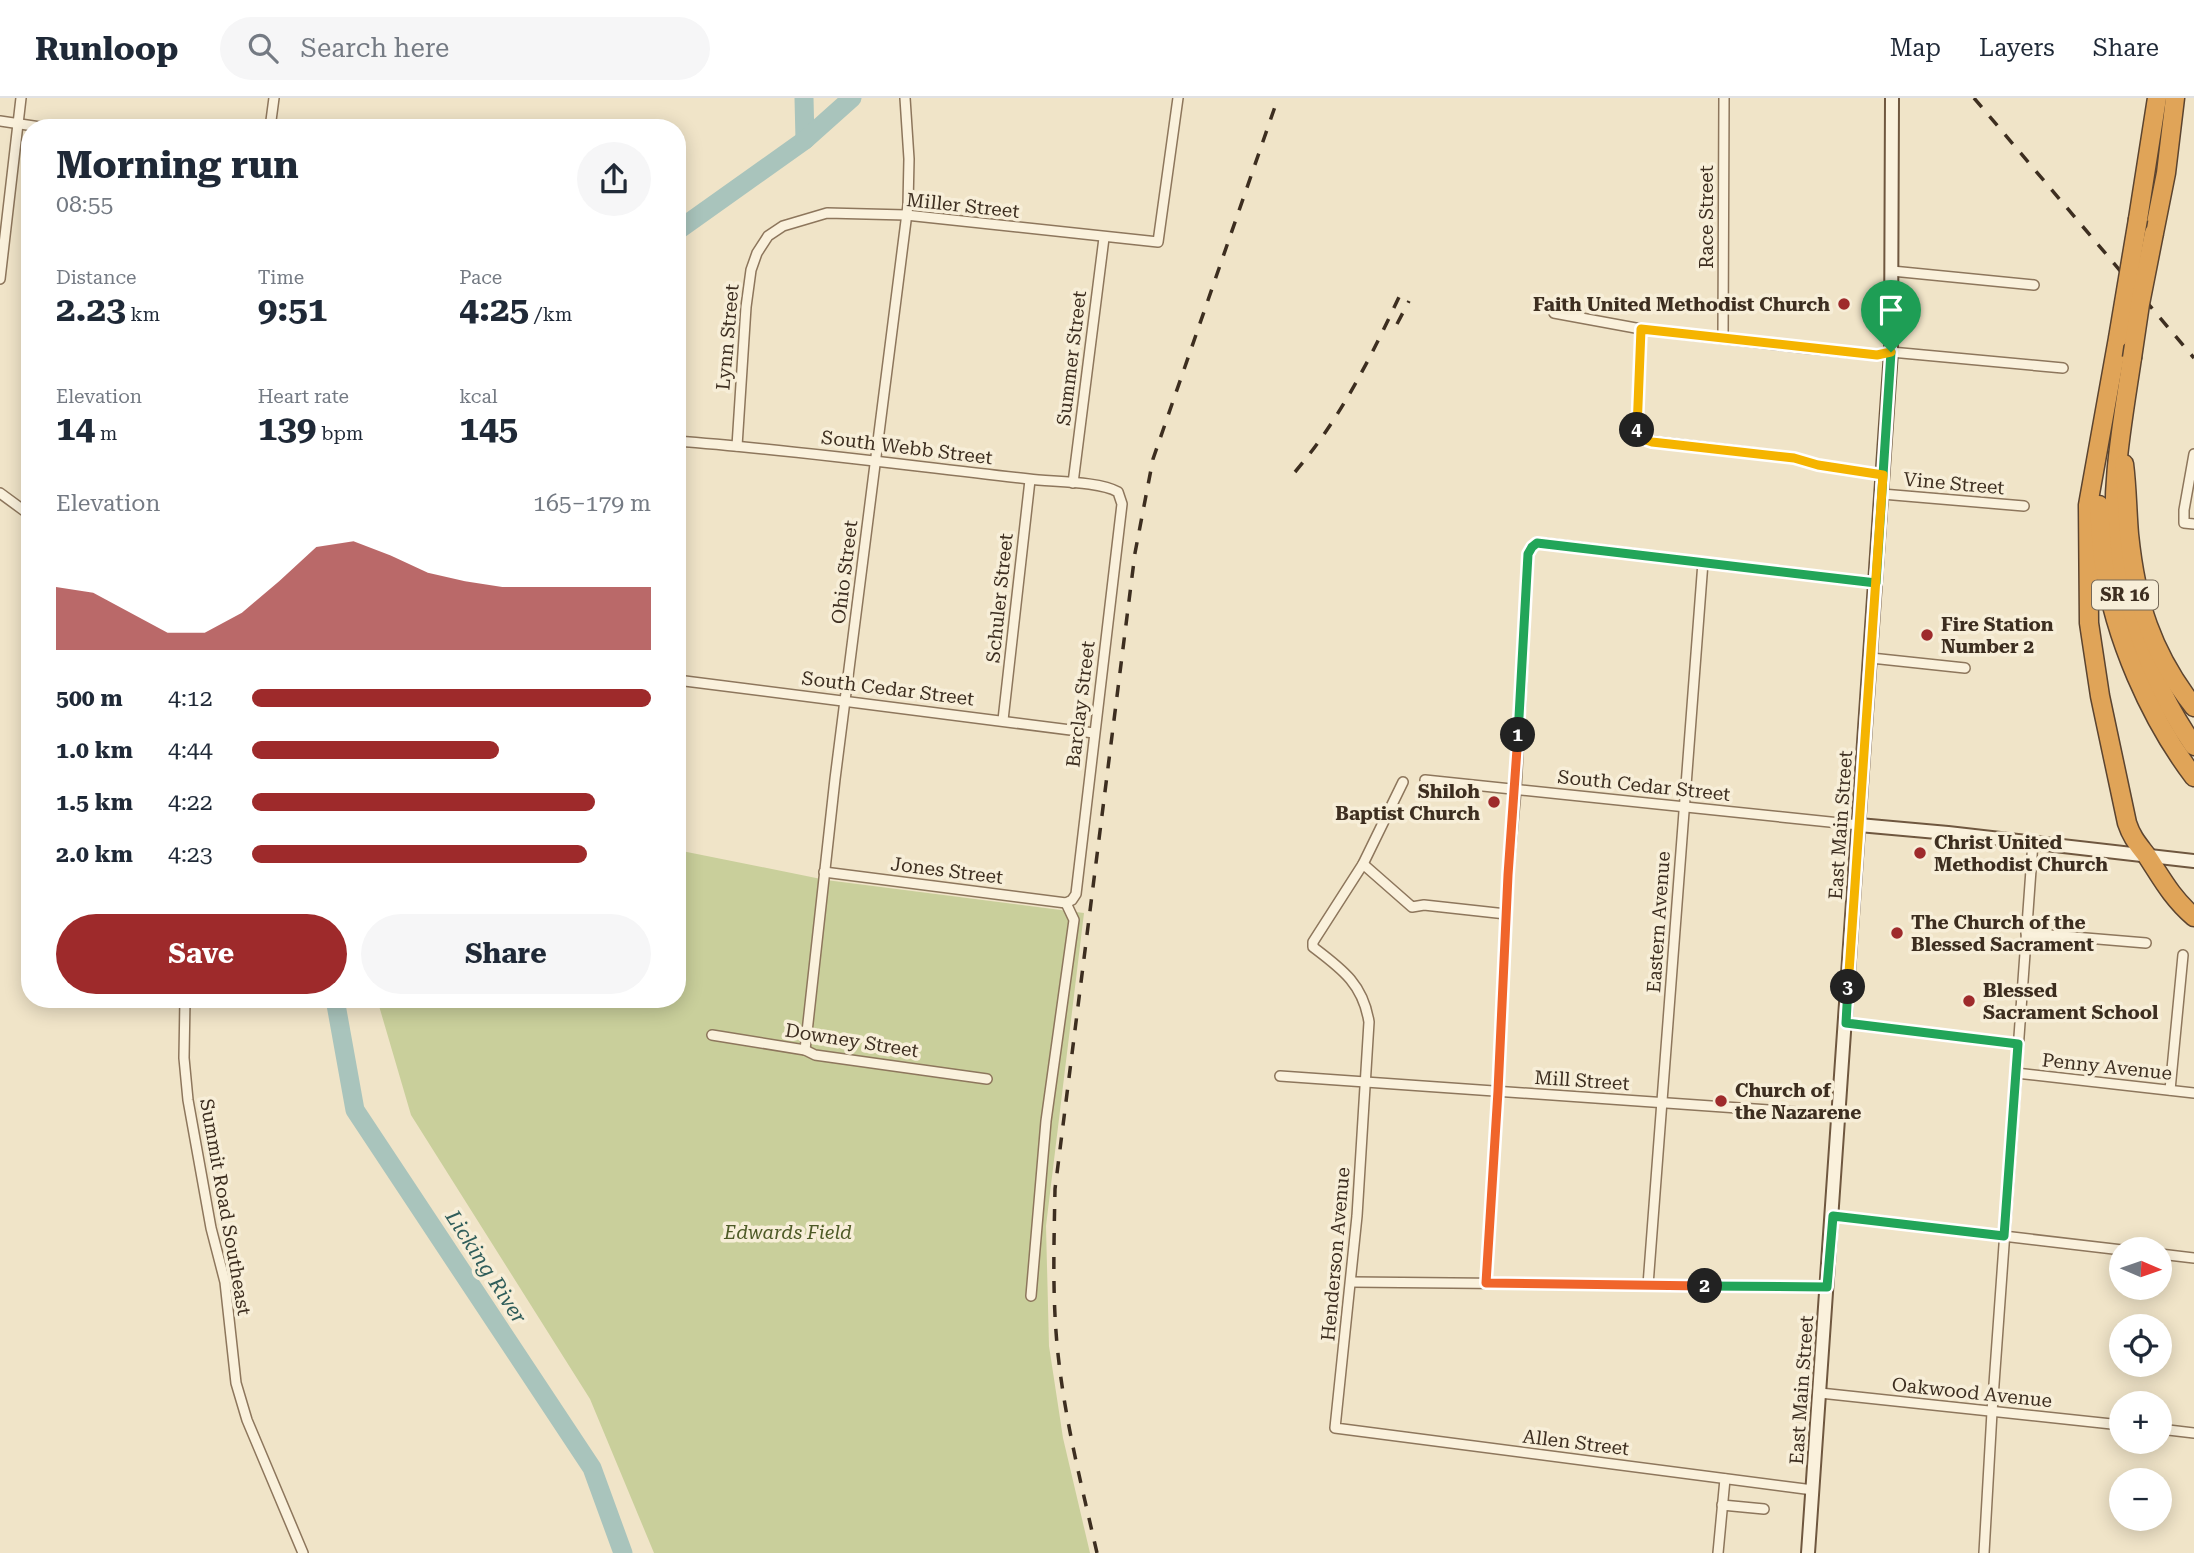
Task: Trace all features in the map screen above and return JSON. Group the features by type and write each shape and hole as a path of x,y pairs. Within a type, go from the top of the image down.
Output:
{"highway":[{"name":"SR 16","path":"2157,98 2096,467 2104,565 2123,643 2162,728 2194,777"},
{"name":"SR 16","path":"2175,98 2166,173 2121,429 2115,496 2117,563 2125,597 2145,656 2177,721 2194,746"},
{"path":"2121,429 2134,573 2143,615 2153,642 2180,690 2194,707"},
{"path":"2096,467 2088,505 2089,623 2100,696 2127,823 2134,841 2171,894 2194,917"}],"main road":[{"name":"East Main Street","path":"1808,1553 1891,352 1892,98"},
{"path":"1859,825 2194,861"}],"street":[{"path":"0,279 21,98"},
{"path":"271,119 274,98"},
{"name":"Ohio Street","path":"805,1050 824,872 906,215 909,180 905,98"},
{"name":"Miller Street","path":"768,236 783,226 827,214 906,215 1158,243 1178,98"},
{"name":"Race Street","path":"1723,337 1724,98"},
{"path":"0,121 21,124"},
{"name":"Lynn Street","path":"737,446 751,270 768,236"},
{"name":"Summer Street","path":"1073,483 1104,238"},
{"path":"1892,271 2034,285"},
{"path":"1554,313 1641,329 1877,355 1891,352 2063,368"},
{"path":"1641,329 1637,424 1638,435 1646,441 1794,458 1818,465 1883,475"},
{"name":"South Webb Street","path":"686,442 1073,483 1112,489 1118,492 1122,504"},
{"path":"2189,523 2184,510 2194,454"},
{"name":"Schuler Street","path":"1003,720 1030,480"},
{"path":"0,493 21,508"},
{"name":"Vine Street","path":"1882,494 2024,506"},
{"name":"Barclay Street","path":"1066,903 1076,894 1122,504"},
{"path":"1486,1283 1528,554 1537,543 1551,544 1876,583"},
{"name":"Eastern Avenue","path":"1648,1285 1703,562"},
{"path":"1871,658 1965,668"},
{"name":"South Cedar Street","path":"686,681 1094,733"},
{"name":"South Cedar Street","path":"1425,780 1859,825"},
{"path":"1403,782 1363,864 1412,907 1424,905 1506,914"},
{"path":"1984,1553 2033,842"},
{"name":"Henderson Avenue","path":"1335,1428 1351,1282 1369,1022 1361,993 1347,974 1312,947 1314,939 1363,864"},
{"name":"Jones Street","path":"824,872 1066,903"},
{"path":"1031,1296 1046,1121 1074,920 1066,903"},
{"path":"2026,933 2146,943"},
{"path":"2170,1090 2183,955"},
{"name":"Summit Road Southeast","path":"185,1008 184,1058 188,1100 211,1228 225,1282 236,1382 247,1420 303,1553"},
{"name":"Penny Avenue","path":"1846,1023 2018,1044"},
{"name":"Downey Street","path":"712,1035 805,1050 815,1055 987,1079"},
{"name":"Penny Avenue","path":"2016,1073 2194,1093"},
{"name":"Mill Street","path":"1280,1076 1839,1115"},
{"path":"1833,1216 2109,1248"},
{"path":"2172,1255 2194,1258"},
{"path":"1351,1282 1827,1287"},
{"name":"Oakwood Avenue","path":"1820,1393 2109,1424"},
{"name":"Allen Street","path":"1335,1428 1813,1490"},
{"path":"2172,1430 2194,1433"},
{"path":"1718,1553 1725,1479"},
{"path":"1722,1505 1764,1509"}],"green space":[{"name":"Edwards Field","path":"686,852 826,880 1084,913 1046,1226 1049,1346 1063,1438 1090,1553 654,1553 590,1399 411,1115 380,1008 686,1008"}],"waterway":[{"path":"804,98 805,140"},
{"name":"Licking River","path":"686,225 805,140 852,98"},
{"name":"Licking River","path":"337,1008 355,1110 592,1468 623,1553"}],"railway":[{"path":"1097,1553 1069,1429 1058,1354 1054,1292 1055,1189 1135,553 1153,459 1278,98"},
{"path":"1974,98 2194,358"},
{"path":"1295,472 1326,431 1353,388 1399,297"},
{"path":"1397,324 1409,301"}],"place":[{"name":"Faith United Methodist Church","path":"1844,304"},
{"name":"Fire Station Number 2","path":"1927,635"},
{"name":"Shiloh Baptist Church","path":"1494,802"},
{"name":"Christ United Methodist Church","path":"1920,853"},
{"name":"The Church of the Blessed Sacrament","path":"1897,933"},
{"name":"Blessed Sacrament School","path":"1969,1001"},
{"name":"Church of the Nazarene","path":"1721,1101"}],"route":[{"path":"1891,352 1876,583 1542,542 1534,544 1529,551 1486,1283 1827,1287 1833,1216 2004,1236 2018,1044 1846,1023 1862,792 1883,475 1818,465 1794,458 1652,442 1642,440 1637,431 1641,329 1877,355 1891,352"}]}
